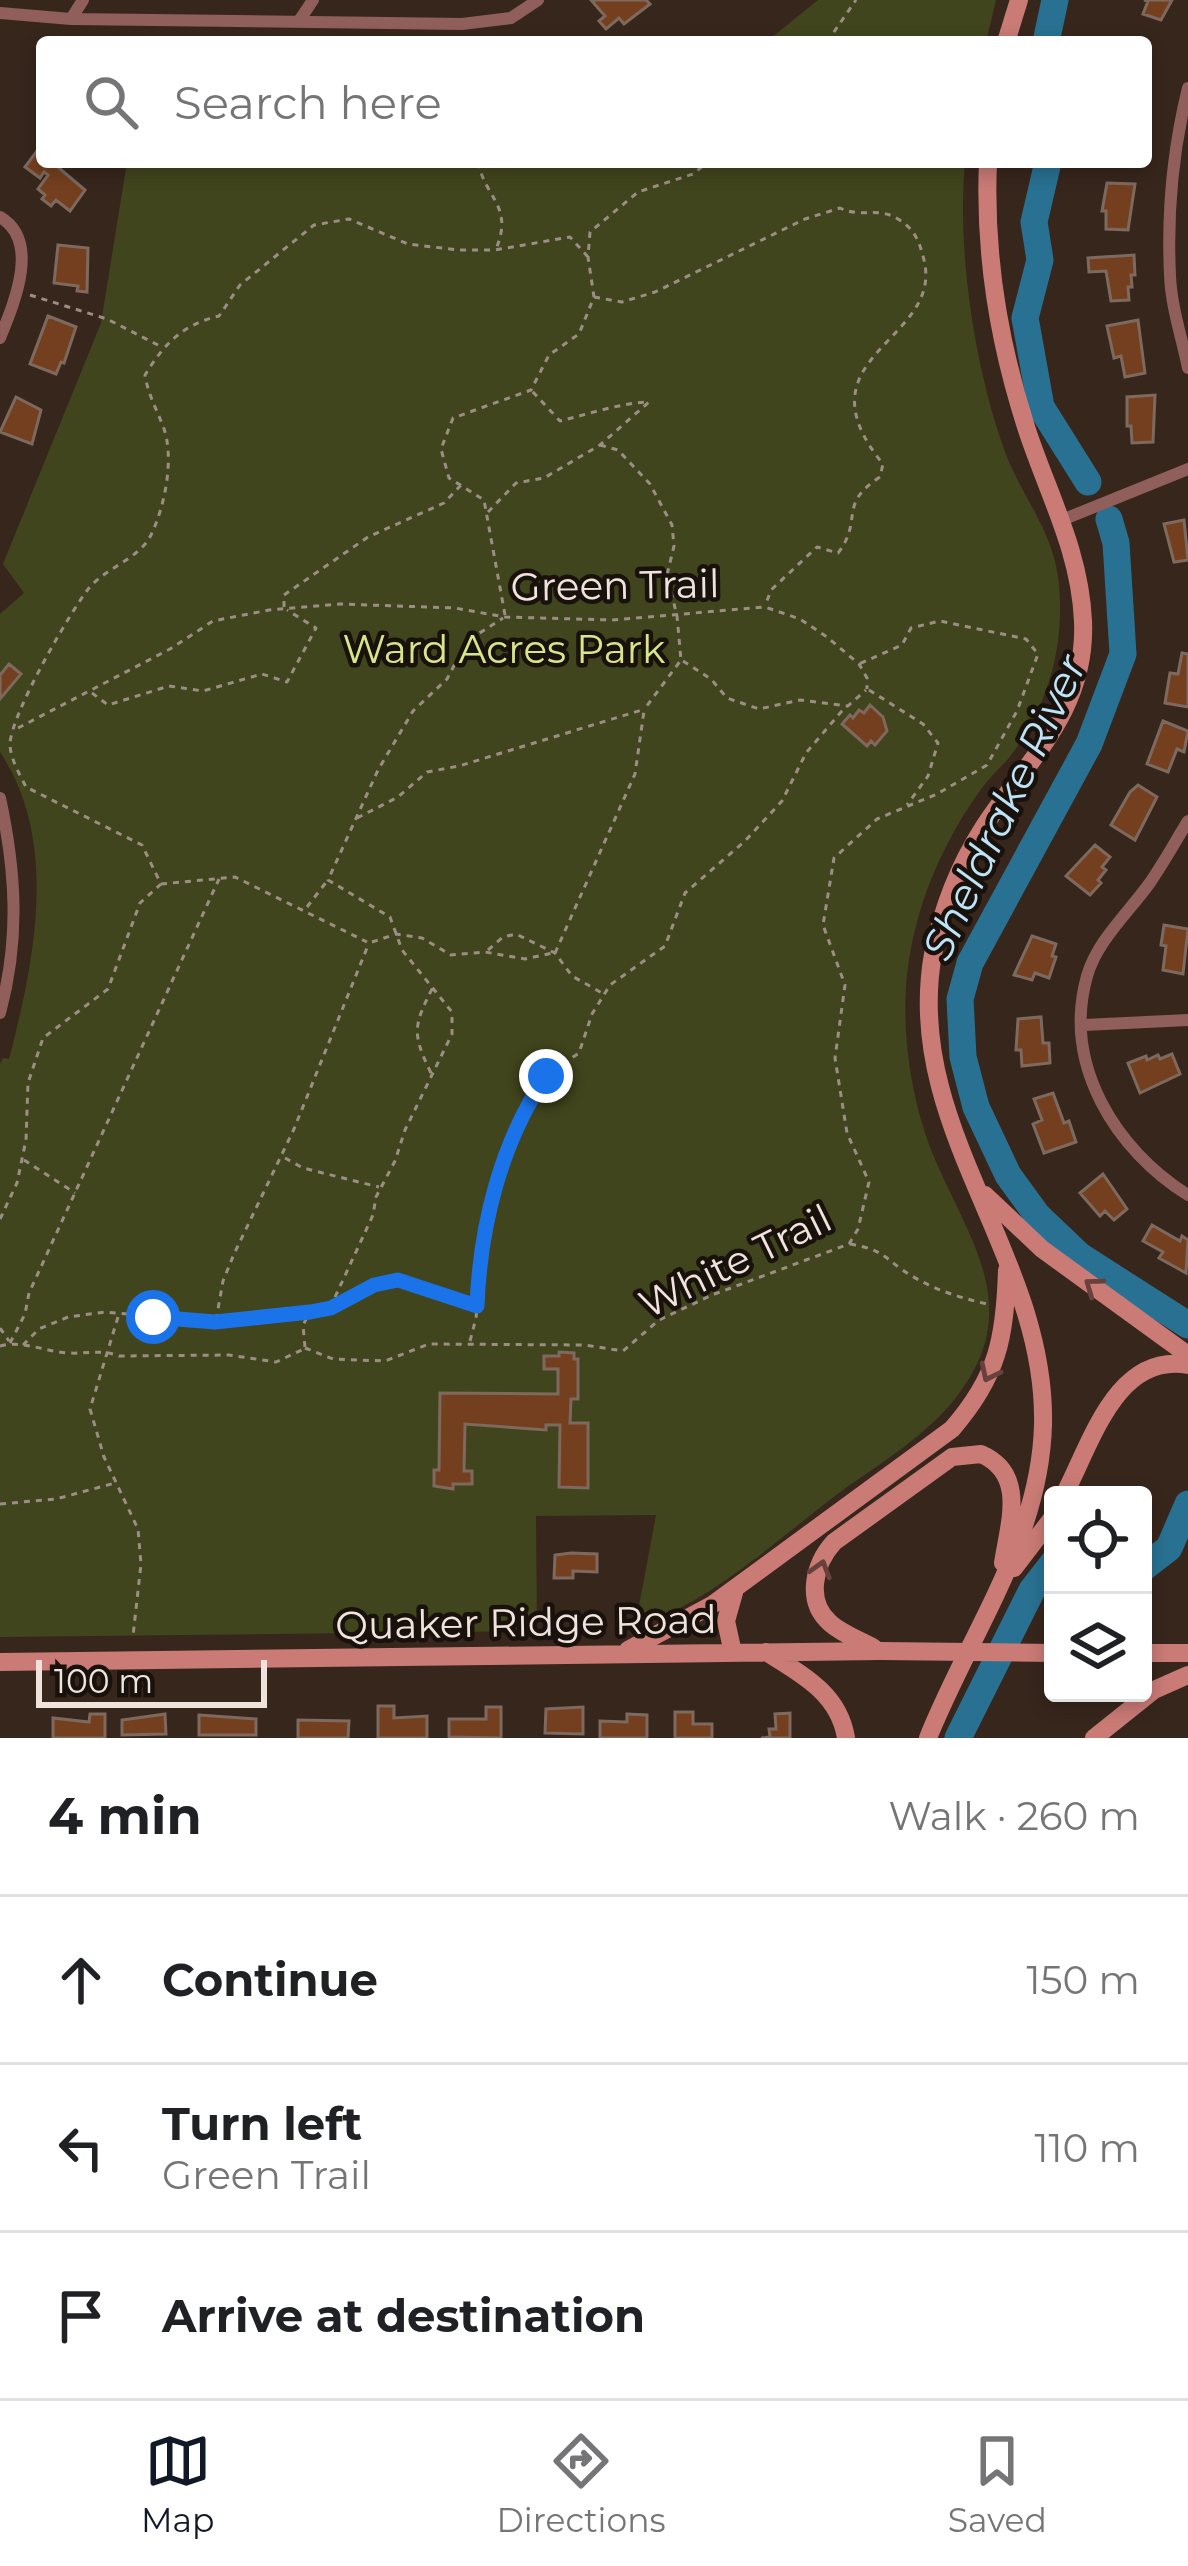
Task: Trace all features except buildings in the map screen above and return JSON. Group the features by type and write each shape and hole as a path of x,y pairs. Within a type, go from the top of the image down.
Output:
{"street":[{"path":"70,19 83,0"},
{"path":"299,22 313,0"},
{"path":"0,13 70,19 462,24 511,18 538,0"},
{"path":"1008,36 1018,0"},
{"path":"1188,88 1173,168 1170,279 1188,368"},
{"path":"928,1738 1030,1508 1043,1430 1037,1358 1008,1259 952,1133 937,1084 930,1036 930,977 945,908 961,866 983,827 1043,749 1073,683 1083,625 1078,573 1028,433 1004,345 989,244 988,168"},
{"path":"0,217 13,224 22,243 16,290 0,338"},
{"path":"1062,520 1188,469"},
{"path":"0,797 14,871 15,940 0,1013"},
{"path":"1188,821 1150,882 1108,936 1088,975 1084,1024 1094,1090 1110,1120 1154,1174 1188,1196"},
{"path":"1084,1024 1188,1020"},
{"path":"977,1187 1042,1249 1188,1355"},
{"path":"621,1653 692,1618 937,1442 966,1413 987,1381 1002,1343 1008,1259"},
{"path":"1069,1486 1128,1381 1154,1366 1188,1365"},
{"path":"880,1651 823,1616 814,1584 820,1561 834,1543 952,1457 970,1453 990,1458 1011,1483 999,1586"},
{"path":"999,1586 1044,1528"},
{"path":"733,1653 726,1621 735,1588"},
{"path":"766,1652 824,1691 840,1715 846,1738"},
{"name":"Quaker Ridge Road","path":"0,1662 1044,1653"},
{"path":"1152,1653 1188,1653"},
{"path":"1094,1738 1154,1690 1188,1675"},
{"path":"917,1738 944,1699"}],"path":[{"path":"831,36 856,0"},
{"path":"478,168 497,198 505,229 495,250"},
{"path":"306,908 328,880 378,770 413,711 447,680 467,641 505,616 484,500 449,478 441,449 453,418 531,389 549,355 579,334 594,297 590,232 638,192 700,168"},
{"path":"594,297 622,302 655,292 805,219 840,208 856,216 878,210 901,220 918,238 929,281 920,305 858,375 855,410 867,444 883,464 880,477 852,503 850,537 838,553 817,547 771,590 765,607"},
{"path":"161,884 142,845 26,787 10,743 24,702 64,624 88,590 128,556 141,551 152,533 169,461 165,430 149,398 145,375 162,347 196,321 219,316 241,285 314,225 349,219 407,244 495,250 570,238 588,256"},
{"path":"16,290 107,319 162,347"},
{"path":"487,513 517,483 544,478 601,445 649,402 560,421 531,389"},
{"path":"555,952 635,774 644,709 681,660 667,575 674,546 672,525 650,484 618,450 601,445"},
{"path":"91,692 108,705 169,686 203,691 262,674 286,682 316,628 284,609 284,595 368,537 444,503 461,485"},
{"name":"Green Trail","path":"15,729 213,622 284,609 409,605 505,616 612,620 765,607 800,619 859,664"},
{"name":"White Trail","path":"469,1343 585,1345 623,1351 659,1320 849,1244 858,1229 869,1182 847,1132 835,1058 845,985 823,925 834,858 877,819 987,765 1016,711 1038,654 1026,639 940,621 911,628 902,645 859,664"},
{"path":"681,660 711,679 727,698 759,709 800,700 848,706"},
{"path":"859,664 867,689 923,724 938,743 928,776 906,807"},
{"path":"0,1346 10,1343 119,1356 229,1354 276,1362 305,1348 333,1359 385,1361 429,1344 469,1343 486,1218 530,1099 546,1076 579,1053 592,1013 610,985 665,946 686,893 782,801 806,753 867,689"},
{"path":"356,819 398,797 427,772 644,709"},
{"path":"0,1219 17,1183 28,1083 43,1038 108,989 140,903 161,884 235,877 369,943 396,934 422,938 451,955 485,952 525,958 555,952"},
{"path":"10,1343 219,878"},
{"path":"328,880 390,917 402,950 452,1012 452,1034 331,1308"},
{"path":"485,952 503,937 516,934 555,952 572,976 604,994"},
{"path":"215,1322 223,1281 265,1184 282,1157 369,943"},
{"path":"432,1075 416,1042 416,1019 434,986"},
{"path":"282,1157 304,1168 381,1187"},
{"path":"22,1159 75,1193"},
{"path":"849,1244 879,1250 910,1275 957,1297 998,1306"},
{"path":"23,1345 39,1329 68,1316 105,1312 215,1322 310,1312 398,1280 477,1306"},
{"path":"305,1348 303,1325 310,1312"},
{"path":"119,1316 90,1409 115,1483 138,1529 141,1564 133,1636"},
{"path":"0,1328 10,1343"},
{"path":"0,1504 56,1499 115,1483"}],"green space":[{"path":"818,0 996,0 987,36 773,36"},
{"name":"Ward Acres Park","path":"126,168 965,168 966,270 984,381 1012,469 1054,556 1060,600 1058,641 1042,700 1024,737 971,804 942,854 921,908 907,977 908,1056 918,1108 980,1262 988,1293 988,1326 979,1360 958,1395 918,1436 716,1586 663,1616 635,1627 656,1515 536,1516 537,1631 0,1637 0,1064 3,1058 9,1059 27,983 36,903 30,824 19,787 0,752 0,614 24,593 3,564 101,323"}],"waterway":[{"name":"Sheldrake River","path":"1047,36 1055,0"},
{"name":"Sheldrake River","path":"1047,168 1034,222 1040,260 1025,318 1041,407 1088,482"},
{"name":"Sheldrake River","path":"1109,519 1116,543 1123,654 1089,744 970,963 960,999 963,1057 976,1107 1008,1175 1037,1215 1080,1256 1188,1325"},
{"name":"Sheldrake River","path":"1152,1561 1169,1548 1188,1504"},
{"name":"Sheldrake River","path":"958,1738 1044,1575"}],"route":[{"path":"153,1317 215,1322 310,1312 398,1280 477,1306 486,1218 530,1099 546,1076"}]}
